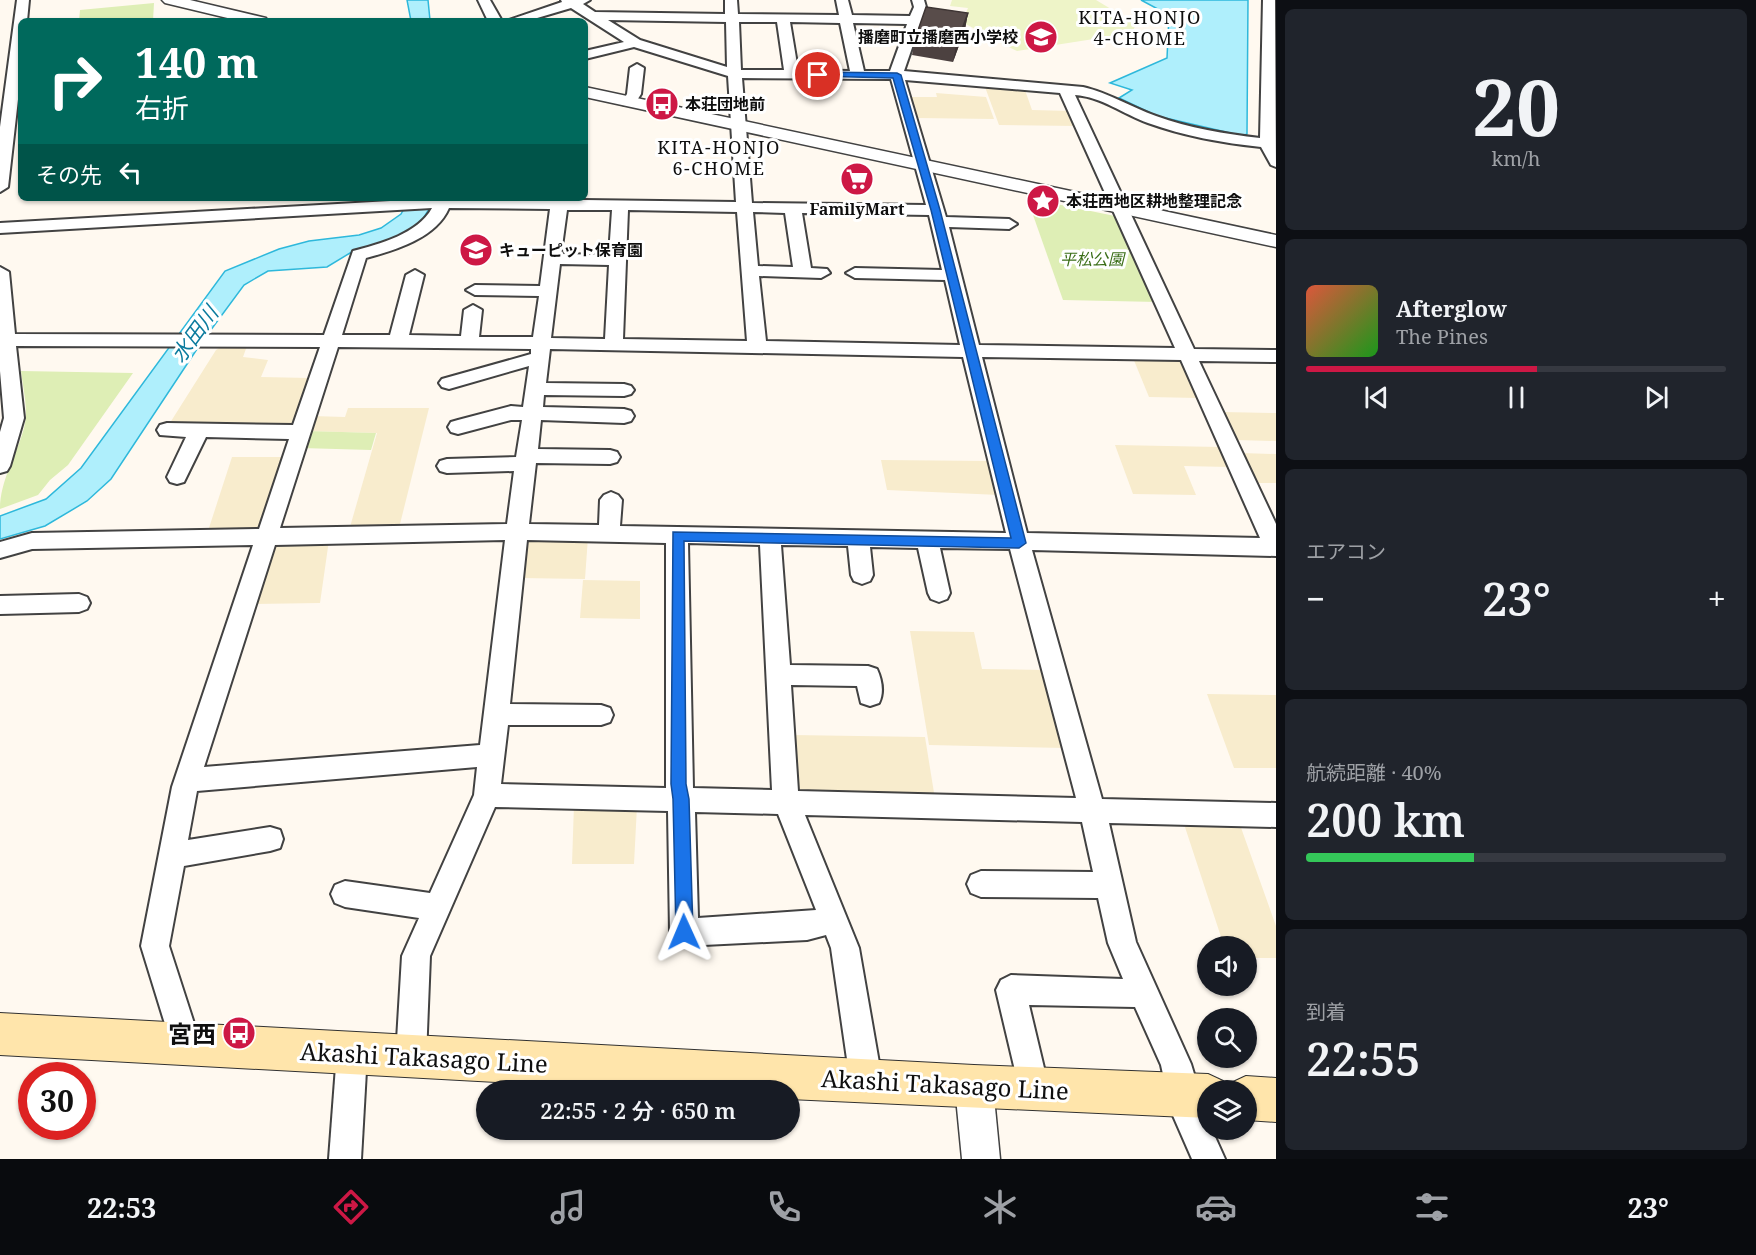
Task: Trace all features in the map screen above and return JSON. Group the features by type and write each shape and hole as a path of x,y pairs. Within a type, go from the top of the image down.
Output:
{"main road":[{"name":"Akashi Takasago Line","path":"0,1034 185,1042 411,1057 974,1087 1196,1096"},
{"path":"1257,1099 1276,1100"}],"street":[{"path":"18,34 16,17 27,0"},
{"path":"170,0 247,18"},
{"path":"689,0 690,16"},
{"path":"731,0 737,126 758,347"},
{"path":"842,0 858,75"},
{"path":"918,0 920,7 897,66 897,75 937,216 1019,543 1093,812 1122,944 1176,1064 1196,1096 1187,1111 1209,1159"},
{"path":"488,1 494,18"},
{"path":"545,18 570,3"},
{"path":"522,18 570,3 636,43 736,74 897,75 1095,93 1154,120 1178,127 1272,144"},
{"path":"1271,8 1272,144 1276,162"},
{"path":"593,16 914,20"},
{"path":"783,17 792,74"},
{"path":"0,39 18,43"},
{"path":"588,54 636,43"},
{"path":"0,187 1,163 9,134 12,83 18,49"},
{"path":"629,102 634,94 637,68"},
{"path":"0,550 32,541 517,532 1276,547 1066,90"},
{"path":"588,93 1276,242"},
{"path":"1,163 18,160"},
{"path":"137,220 140,201"},
{"path":"0,228 259,213 288,205 560,201 620,206 793,208 937,216 1009,224"},
{"path":"411,1057 416,956 487,795 517,532 560,201"},
{"path":"185,1042 155,946 187,780 265,536 359,255 407,239 436,216 442,203"},
{"path":"614,345 620,206"},
{"path":"793,208 803,273"},
{"path":"256,233 259,213"},
{"path":"553,259 618,260"},
{"path":"751,271 821,273"},
{"path":"0,272 14,418 0,466"},
{"path":"855,273 950,275"},
{"path":"398,341 414,276"},
{"path":"475,291 548,291"},
{"path":"469,342 473,310"},
{"path":"8,340 167,338 469,342 541,351 614,345 758,347 972,359"},
{"path":"449,382 530,360 541,351"},
{"path":"871,365 972,359 1187,355 1276,356"},
{"path":"535,389 624,390"},
{"path":"458,427 511,413 624,416"},
{"path":"167,430 300,432"},
{"path":"177,477 200,430"},
{"path":"447,466 610,457"},
{"path":"609,534 611,500"},
{"path":"677,536 679,784 684,932 807,926 834,920"},
{"path":"770,537 786,801 845,948 866,1080"},
{"path":"858,539 862,575"},
{"path":"928,541 939,593"},
{"path":"0,605 79,603"},
{"path":"778,675 868,675 870,696"},
{"path":"497,714 601,715"},
{"path":"187,780 492,755"},
{"path":"487,795 786,801 1276,816"},
{"path":"173,855 270,839"},
{"path":"981,884 1109,885"},
{"path":"345,894 437,907"},
{"path":"1033,1089 1011,990 1144,992"},
{"path":"345,1159 352,1053"},
{"path":"974,1087 981,1159"}],"shaded area":[{"path":"985,87 1025,90 1032,110 1071,111 1078,126 999,125"},
{"path":"936,93 986,97 994,119 917,118 911,97 937,97"},
{"path":"226,344 247,346 243,357 268,360 261,377 310,378 292,428 168,426 216,350"},
{"path":"1133,358 1180,358 1198,398 1149,397"},
{"path":"348,408 429,408 399,528 350,527 377,433 307,431 312,416 345,417"},
{"path":"1222,412 1276,413 1276,441 1235,440"},
{"path":"1115,445 1220,447 1229,467 1184,466 1196,495 1133,494"},
{"path":"1241,453 1276,454 1276,483 1255,483"},
{"path":"232,457 284,457 261,528 253,531 208,531"},
{"path":"881,460 989,461 999,495 887,490"},
{"path":"588,537 585,579 520,578 524,540"},
{"path":"329,540 320,603 251,604 268,546 278,541"},
{"path":"583,580 640,581 640,619 580,618"},
{"path":"910,631 974,632 982,669 1046,670 1066,748 929,745"},
{"path":"1207,694 1276,695 1276,768 1234,768"},
{"path":"792,735 925,737 935,799 796,794"},
{"path":"574,804 637,806 634,864 572,864"},
{"path":"1183,821 1239,822 1276,926 1276,958 1257,958 1257,936 1221,936"}],"green space":[{"path":"952,0 1096,0 1136,24 1132,33 1017,51 996,41 974,45 975,29 962,22 968,8 950,6"},
{"path":"154,3 153,18 79,18 80,10"},
{"name":"平松公園","path":"1027,198 1115,216 1158,302 1063,300"},
{"path":"21,371 133,373 68,465 50,480 38,495 0,509 3,488 25,421 26,407"},
{"path":"307,431 376,433 371,450 301,448"}],"water":[{"path":"407,0 428,0 430,18 410,18"},
{"path":"1141,0 1248,0 1247,134 1243,136 1157,116 1119,98 1132,90 1110,83 1167,58 1169,15"},
{"name":"水田川","path":"408,201 434,201 421,222 402,237 350,253 327,267 268,271 244,285 199,346 111,479 87,501 45,526 0,539 0,516 46,499 81,468 225,271 279,249 309,241 359,235 381,228 401,214"}],"building":[{"path":"926,7 968,13 956,45 915,39"}],"place":[{"name":"播磨町立播磨西小学校","path":"1041,37"},
{"name":"本荘団地前","path":"662,104"},
{"name":"FamilyMart","path":"857,179"},
{"name":"本荘西地区耕地整理記念","path":"1043,201"},
{"name":"キューピット保育園","path":"476,250"},
{"name":"宮西","path":"239,1033"}],"district":[{"name":"KITA-HONJO 4-CHOME","path":"1140,27"},
{"name":"KITA-HONJO 6-CHOME","path":"719,157"}],"route":[{"path":"684,932 679,784 677,536 1019,543 950,275 936,210 919,160 897,75 818,75"}]}
